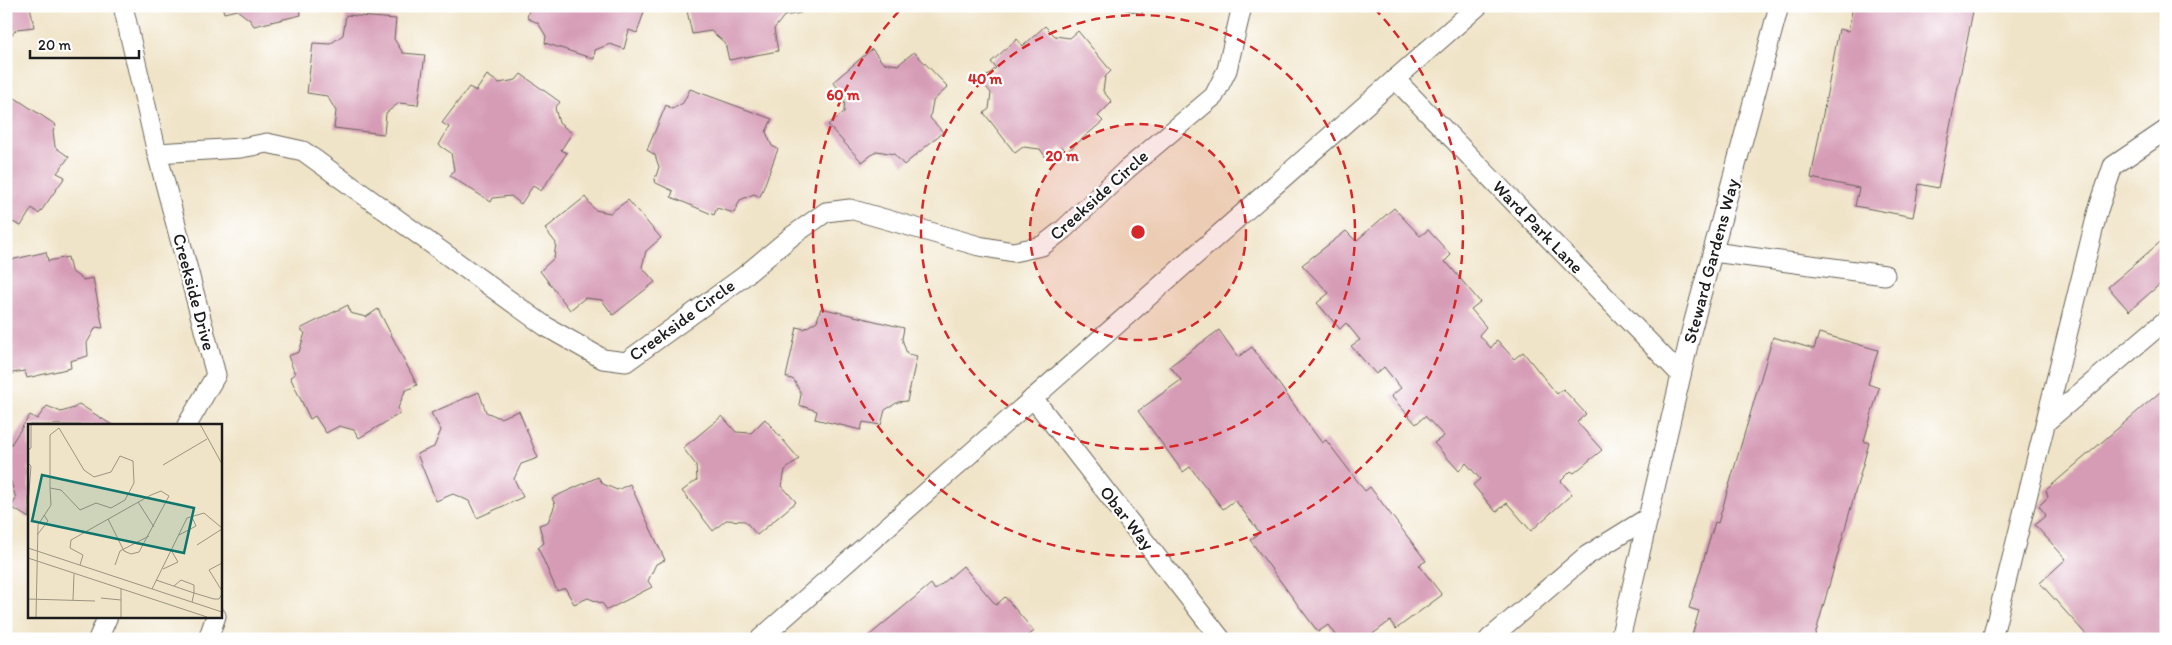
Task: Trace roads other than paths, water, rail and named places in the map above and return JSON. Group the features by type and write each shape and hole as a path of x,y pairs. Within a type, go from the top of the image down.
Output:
{"lane":[{"path":"123,6 157,153"},
{"name":"Creekside Circle","path":"157,153 241,148 267,143 302,151 544,326 603,359 626,362 743,277 792,236 826,212 850,209 980,246 1014,252 1042,246 1064,229 1126,170 1214,96 1227,70 1242,6"},
{"path":"760,639 1478,6"},
{"name":"Steward Gardens Way","path":"1620,639 1681,375 1779,6"},
{"name":"Ward Park Lane","path":"1395,79 1681,375"},
{"path":"1992,639 2098,210 2112,166 2166,130"},
{"name":"Creekside Drive","path":"157,153 216,375 188,424"},
{"path":"1713,252 1885,275"},
{"path":"2046,422 2166,320"},
{"name":"Obar Way","path":"1033,398 1221,639"},
{"path":"1489,639 1586,556 1648,517"},
{"path":"98,639 107,618"},
{"path":"208,639 215,618"}]}
